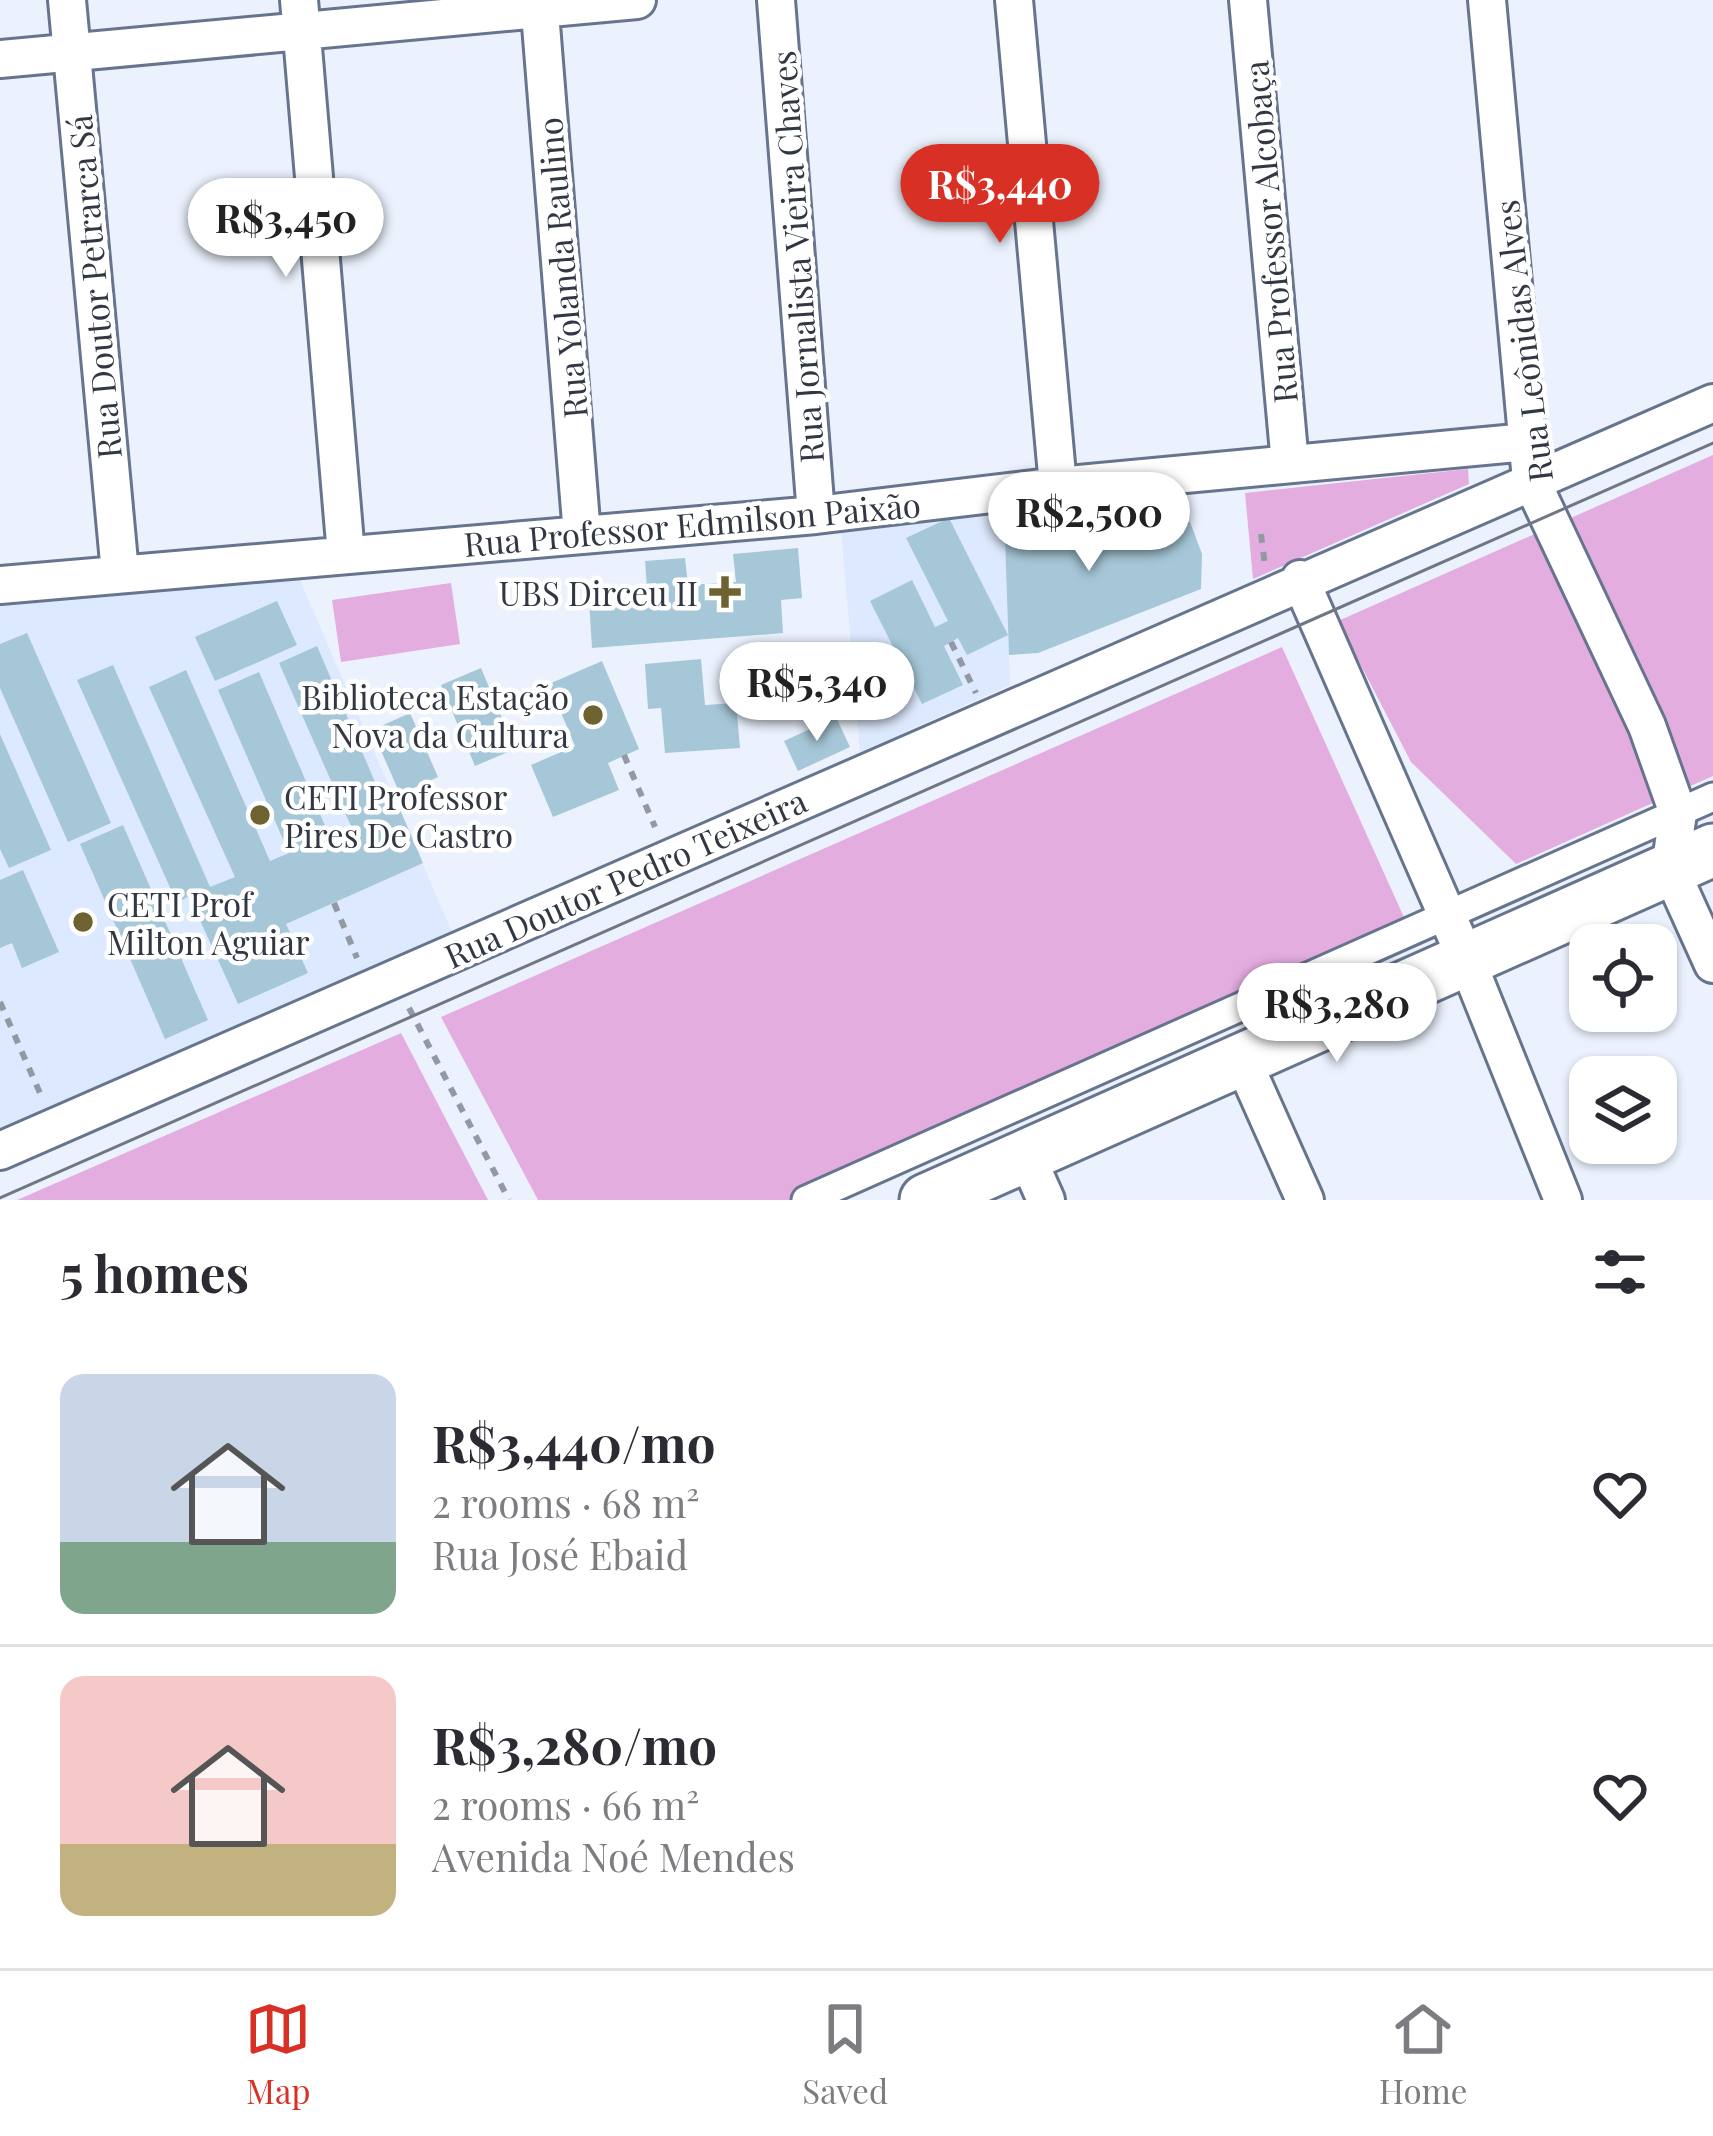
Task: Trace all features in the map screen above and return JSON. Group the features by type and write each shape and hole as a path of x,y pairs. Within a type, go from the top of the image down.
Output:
{"main road":[{"path":"926,1200 1036,1178 1457,938 1692,860"}],"street":[{"name":"Rua Doutor Petrarca Sá","path":"67,0 120,573"},
{"path":"0,59 300,15 637,0"},
{"name":"Rua Jornalista Vieira Chaves","path":"776,0 815,515"},
{"path":"1014,0 1058,486"},
{"name":"Rua Professor Alcobaça","path":"1248,0 1291,464"},
{"name":"Rua Leônidas Alves","path":"1487,0 1531,480 1647,726 1692,860"},
{"name":"Rua Yolanda Raulino","path":"539,4 583,535"},
{"path":"300,15 346,555"},
{"name":"Rua Doutor Pedro Teixeira","path":"0,1150 1300,579 1713,403"},
{"name":"Rua Professor Edmilson Paixão","path":"0,585 815,515 1058,486 1527,442"},
{"path":"1300,579 1457,938 1563,1200"},
{"path":"806,1200 1457,938 1713,797"},
{"path":"1692,860 1713,964"},
{"path":"1242,1059 1305,1200"}],"path":[{"path":"951,642 988,718"},
{"path":"624,755 669,858"},
{"path":"334,903 508,1200"},
{"path":"0,1002 47,1109"}],"shaded area":[{"path":"1713,455 1713,776 1516,864 1411,762 1338,621"},
{"path":"1468,469 1469,484 1253,579 1245,493"},
{"path":"1004,511 1010,685 860,752 841,530"},
{"name":"CETI Professor Pires De Castro","path":"299,578 452,932 0,1130 0,605"},
{"path":"451,583 460,644 341,662 332,600"},
{"path":"1282,647 1407,924 791,1200 538,1200 441,1017"},
{"path":"401,1033 488,1200 17,1200"}],"building":[{"path":"1092,506 1092,528 1190,522 1202,554 1201,589 1038,653 1009,655 1004,511"},
{"path":"949,518 1008,635 967,655 958,638 944,646 963,685 922,704 870,601 912,580 935,627 948,621 906,538"},
{"name":"UBS Dirceu II","path":"798,548 802,598 781,600 783,633 592,648 589,600 599,599 600,605 648,601 645,561 685,558 688,585 736,582 733,554"},
{"path":"277,601 297,645 215,681 195,637"},
{"path":"27,633 111,823 68,842 0,688 0,644"},
{"path":"317,646 387,810 398,805 423,863 286,924 308,973 238,1004 189,896 177,903 77,680 113,665 210,887 235,877 149,687 186,670 270,861 289,853 218,690 259,672 329,835 351,826 279,663"},
{"path":"701,659 705,705 736,703 740,748 665,753 661,708 648,709 645,664"},
{"name":"Biblioteca Estação Nova da Cultura","path":"602,661 639,749 608,763 619,790 553,817 531,765 575,746 549,684"},
{"path":"481,668 515,749 475,766 441,685"},
{"path":"410,713 438,777 400,794 372,730"},
{"path":"836,717 850,747 798,771 784,741"},
{"path":"0,734 51,850 9,868 0,849"},
{"path":"123,825 208,1020 165,1039 80,844"},
{"path":"23,870 59,952 22,968 12,943 0,948 0,880"}],"tram line":[{"path":"0,1198 1713,443"}],"place":[{"name":"UBS Dirceu II","path":"725,592"},
{"name":"Biblioteca Estação Nova da Cultura","path":"593,715"},
{"name":"CETI Professor Pires De Castro","path":"260,815"},
{"name":"CETI Prof Milton Aguiar","path":"83,922"}]}
